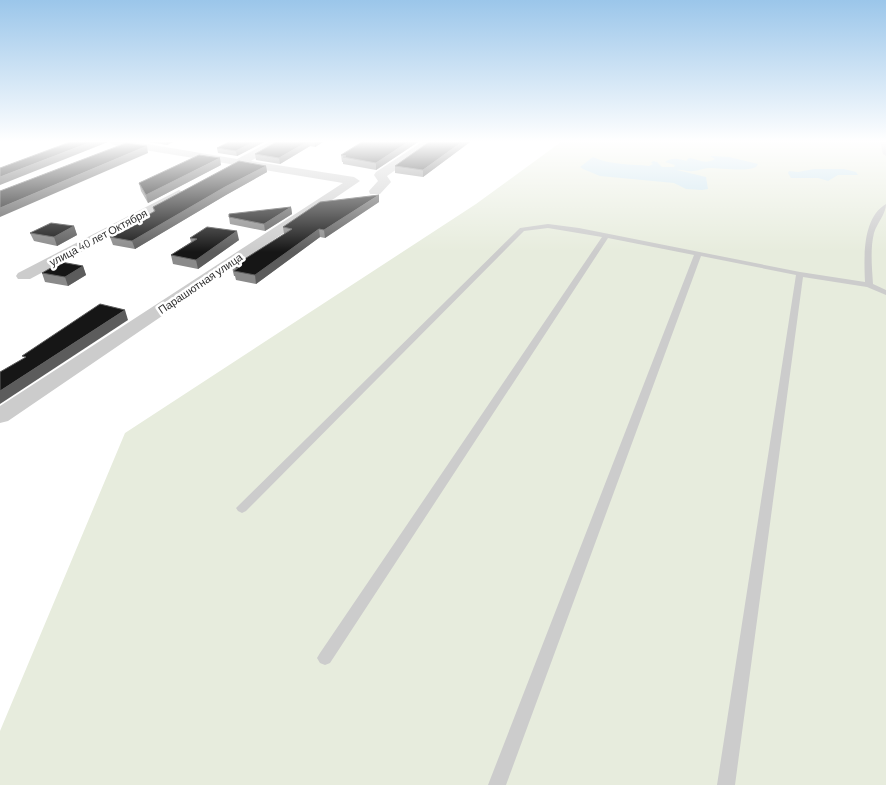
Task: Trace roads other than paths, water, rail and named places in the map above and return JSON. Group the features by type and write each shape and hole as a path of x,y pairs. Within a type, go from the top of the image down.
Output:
{"street":[{"name":"Парашютная улица","path":"0,416 354,181 340,179"},
{"path":"376,191 385,182 383,179"},
{"name":"улица 40 лет Октября","path":"24,276 188,190"}],"lane":[{"path":"869,285 867,243 881,212 886,206"},
{"path":"242,508 522,229 548,226 606,236 800,274 869,285 886,293"},
{"path":"325,658 606,236"},
{"path":"497,785 698,254"},
{"path":"726,785 800,274"}],"water":[{"path":"628,179 706,179 708,189 686,189 674,183"}]}
